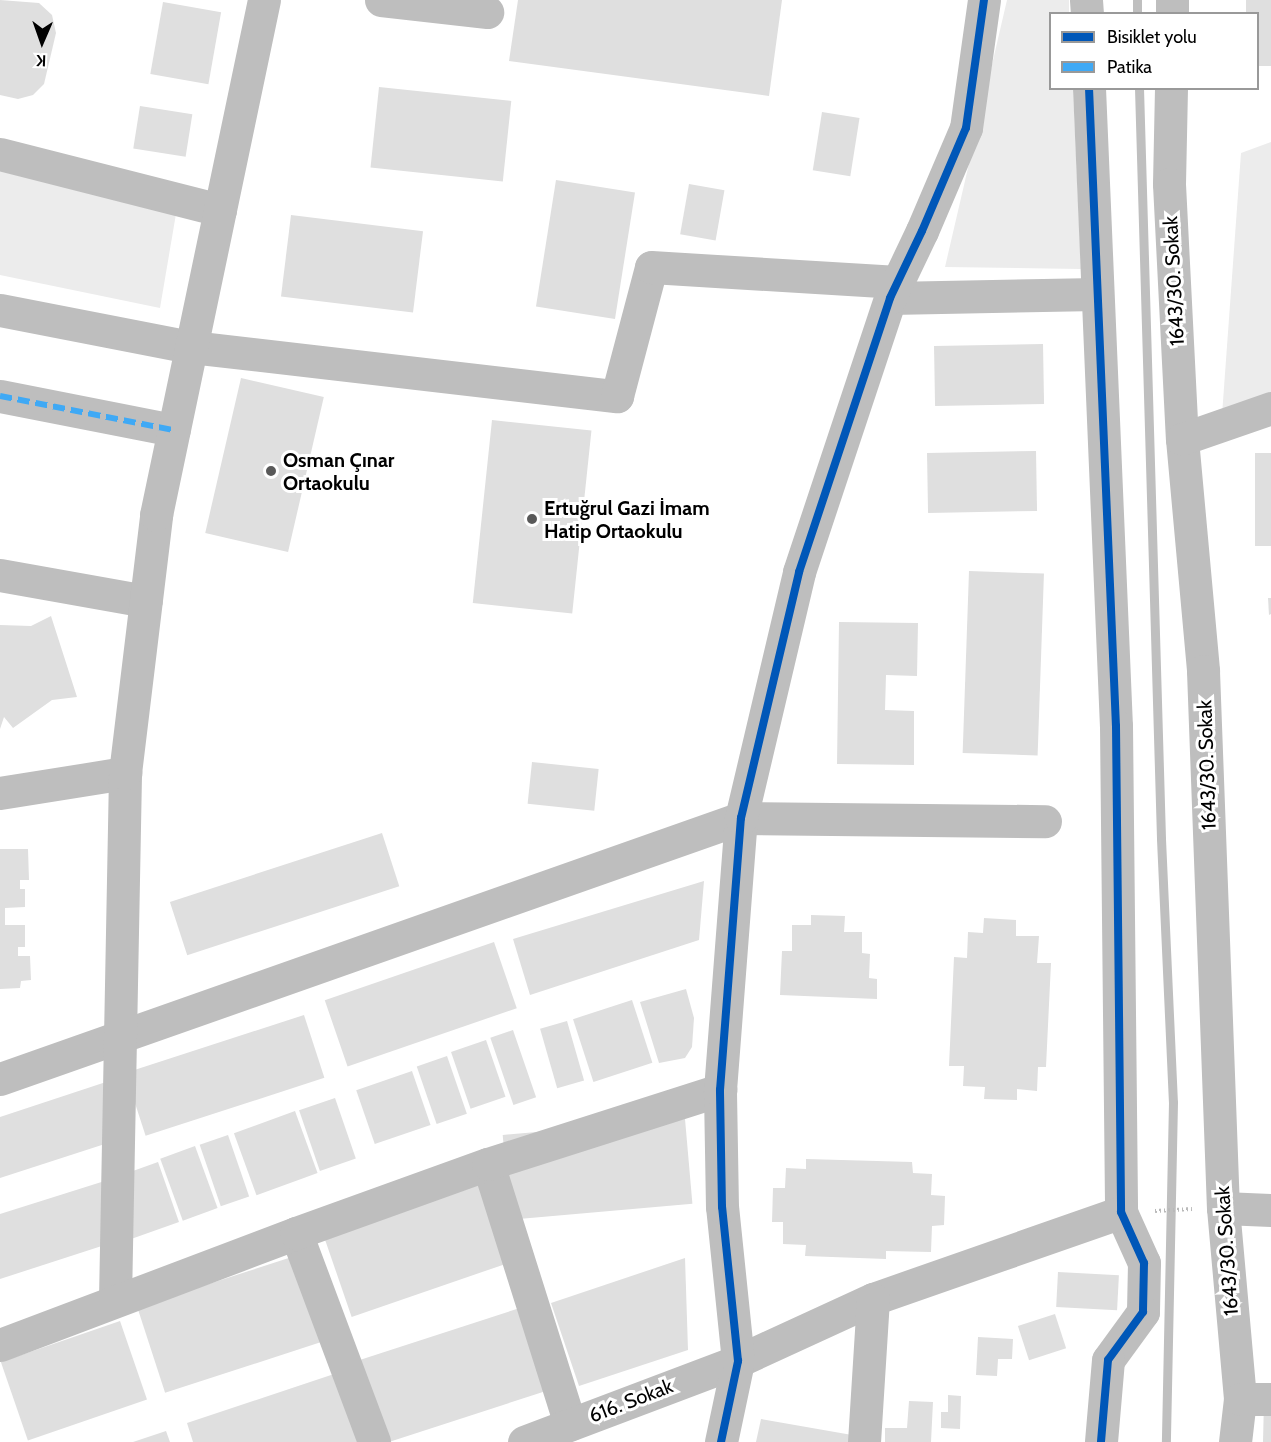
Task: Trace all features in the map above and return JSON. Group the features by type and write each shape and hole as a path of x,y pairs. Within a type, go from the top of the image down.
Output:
{"street":[{"path":"115,1300 125,773 156,515 264,0"},
{"path":"381,0 487,12"},
{"path":"721,1442 738,1361 722,1207 720,1090 741,818 799,572 894,290 966,128 984,0"},
{"path":"1089,90 1134,1211 1144,1263 1143,1312 1108,1360 1101,1442"},
{"name":"1643/30. Sokak","path":"1171,90 1169,184 1182,439 1203,671 1213,1209 1256,1399 1235,1442"},
{"path":"0,154 220,210"},
{"path":"0,310 191,347 616,396 651,267 894,290 1097,294"},
{"path":"0,396 174,430"},
{"path":"1182,439 1271,408"},
{"path":"0,575 146,601"},
{"path":"0,793 125,773"},
{"path":"0,1079 741,818 1045,821"},
{"path":"0,1345 115,1300 488,1164 720,1090"},
{"path":"488,1164 570,1424"},
{"path":"1213,1209 1271,1210"},
{"name":"616. Sokak","path":"524,1442 738,1361 873,1299 1134,1211"},
{"path":"296,1233 374,1442"},
{"path":"864,1442 873,1299"}],"path":[{"path":"1134,1211 1213,1209"}],"shaded area":[{"path":"1007,0 1069,0 1069,12 1049,12 1049,90 1073,90 1081,269 945,267"},
{"path":"1271,142 1271,401 1222,415 1241,153"},
{"path":"0,164 177,208 160,308 0,275"}],"building":[{"path":"0,0 39,3 52,15 56,33 44,84 33,95 18,99 0,95"},
{"path":"518,0 782,0 769,96 509,61"},
{"path":"1246,0 1271,0 1271,66 1259,66 1259,12 1246,12"},
{"path":"163,2 221,12 208,84 150,74"},
{"path":"379,87 511,101 503,181 371,168"},
{"path":"140,106 192,114 186,157 133,148"},
{"path":"822,112 860,118 850,176 813,170"},
{"path":"556,180 635,193 615,319 536,306"},
{"path":"689,184 724,190 716,240 680,234"},
{"path":"291,215 423,231 413,313 281,296"},
{"path":"1043,344 1044,404 935,406 934,346"},
{"name":"Osman Çınar Ortaokulu","path":"241,378 324,397 288,552 205,533"},
{"name":"Ertuğrul Gazi İmam Hatip Ortaokulu","path":"492,420 591,430 572,613 473,603"},
{"path":"1036,451 1037,511 928,513 927,453"},
{"path":"1255,453 1271,453 1271,546 1255,546"},
{"path":"969,571 1044,574 1038,756 963,753"},
{"path":"1268,598 1271,598 1271,614 1269,615"},
{"path":"51,616 77,697 52,700 13,728 4,717 0,729 0,625 31,626"},
{"path":"839,622 918,623 917,676 886,675 885,710 914,711 914,765 837,764"},
{"path":"532,762 599,769 594,811 528,804"},
{"path":"382,833 399,886 187,955 170,902"},
{"path":"0,849 28,849 29,880 20,880 20,889 25,889 25,907 5,908 5,925 25,925 25,947 18,947 18,956 30,956 31,980 21,981 20,988 0,989"},
{"path":"704,881 699,940 530,995 513,939"},
{"path":"811,915 845,916 844,932 862,932 862,953 870,954 869,978 877,979 877,999 780,995 782,951 792,951 792,925 811,925"},
{"path":"984,918 1016,920 1016,936 1039,936 1037,963 1051,963 1046,1067 1038,1067 1037,1091 1017,1089 1017,1100 984,1099 985,1087 963,1086 964,1066 949,1066 954,957 967,958 968,932 983,933"},
{"path":"494,942 517,1008 348,1066 325,1000"},
{"path":"686,989 694,1018 692,1047 685,1058 659,1063 640,1002"},
{"path":"632,1000 652,1063 593,1082 573,1019"},
{"path":"304,1015 324,1078 146,1136 125,1073"},
{"path":"567,1021 584,1081 557,1088 540,1029"},
{"path":"513,1030 536,1097 513,1105 490,1038"},
{"path":"486,1040 506,1097 471,1109 451,1052"},
{"path":"447,1056 467,1114 437,1124 417,1066"},
{"path":"412,1071 431,1125 375,1144 356,1090"},
{"path":"112,1080 111,1142 0,1178 0,1117"},
{"path":"335,1098 356,1159 320,1171 299,1110"},
{"path":"295,1111 318,1173 256,1195 234,1133"},
{"path":"685,1119 692,1204 510,1220 503,1135"},
{"path":"228,1135 249,1196 221,1206 200,1145"},
{"path":"195,1146 218,1208 183,1221 160,1159"},
{"path":"806,1159 912,1162 913,1173 932,1174 931,1195 945,1196 944,1225 932,1226 931,1252 886,1251 886,1259 805,1256 806,1245 783,1244 783,1222 772,1222 773,1188 785,1188 786,1168 806,1169"},
{"path":"158,1162 179,1222 117,1244 119,1176"},
{"path":"111,1179 111,1243 0,1279 0,1214"},
{"path":"485,1179 513,1261 352,1317 323,1235"},
{"path":"298,1255 326,1341 165,1393 137,1307"},
{"path":"685,1258 688,1350 579,1386 551,1303"},
{"path":"1058,1272 1119,1275 1117,1310 1056,1307"},
{"path":"526,1306 553,1389 387,1442 361,1360"},
{"path":"1055,1314 1066,1348 1029,1360 1018,1326"},
{"path":"120,1321 147,1399 28,1440 1,1362"},
{"path":"978,1337 1013,1339 1012,1359 998,1359 997,1376 976,1375"},
{"path":"343,1371 367,1442 193,1442 187,1423"},
{"path":"948,1395 961,1396 960,1429 941,1428 941,1412 948,1412"},
{"path":"1264,1400 1271,1401 1271,1442 1263,1442"},
{"path":"909,1401 933,1402 931,1442 885,1442 885,1428 907,1428"},
{"path":"761,1419 852,1435 852,1442 756,1442"},
{"path":"166,1431 170,1442 133,1442"}],"waterway":[{"path":"1137,0 1137,12"},
{"path":"1139,90 1161,839 1173,1102 1166,1442"}],"marked path":[{"path":"0,396 174,430"}],"cycle path":[{"path":"721,1442 738,1361 722,1207 720,1090 741,818 799,572 890,298 922,231 966,128 984,0"},
{"path":"1089,90 1116,726 1121,1212 1144,1263 1143,1312 1108,1360 1101,1442"}],"place":[{"name":"Osman Çınar Ortaokulu","path":"271,471"},
{"name":"Ertuğrul Gazi İmam Hatip Ortaokulu","path":"532,519"}]}
